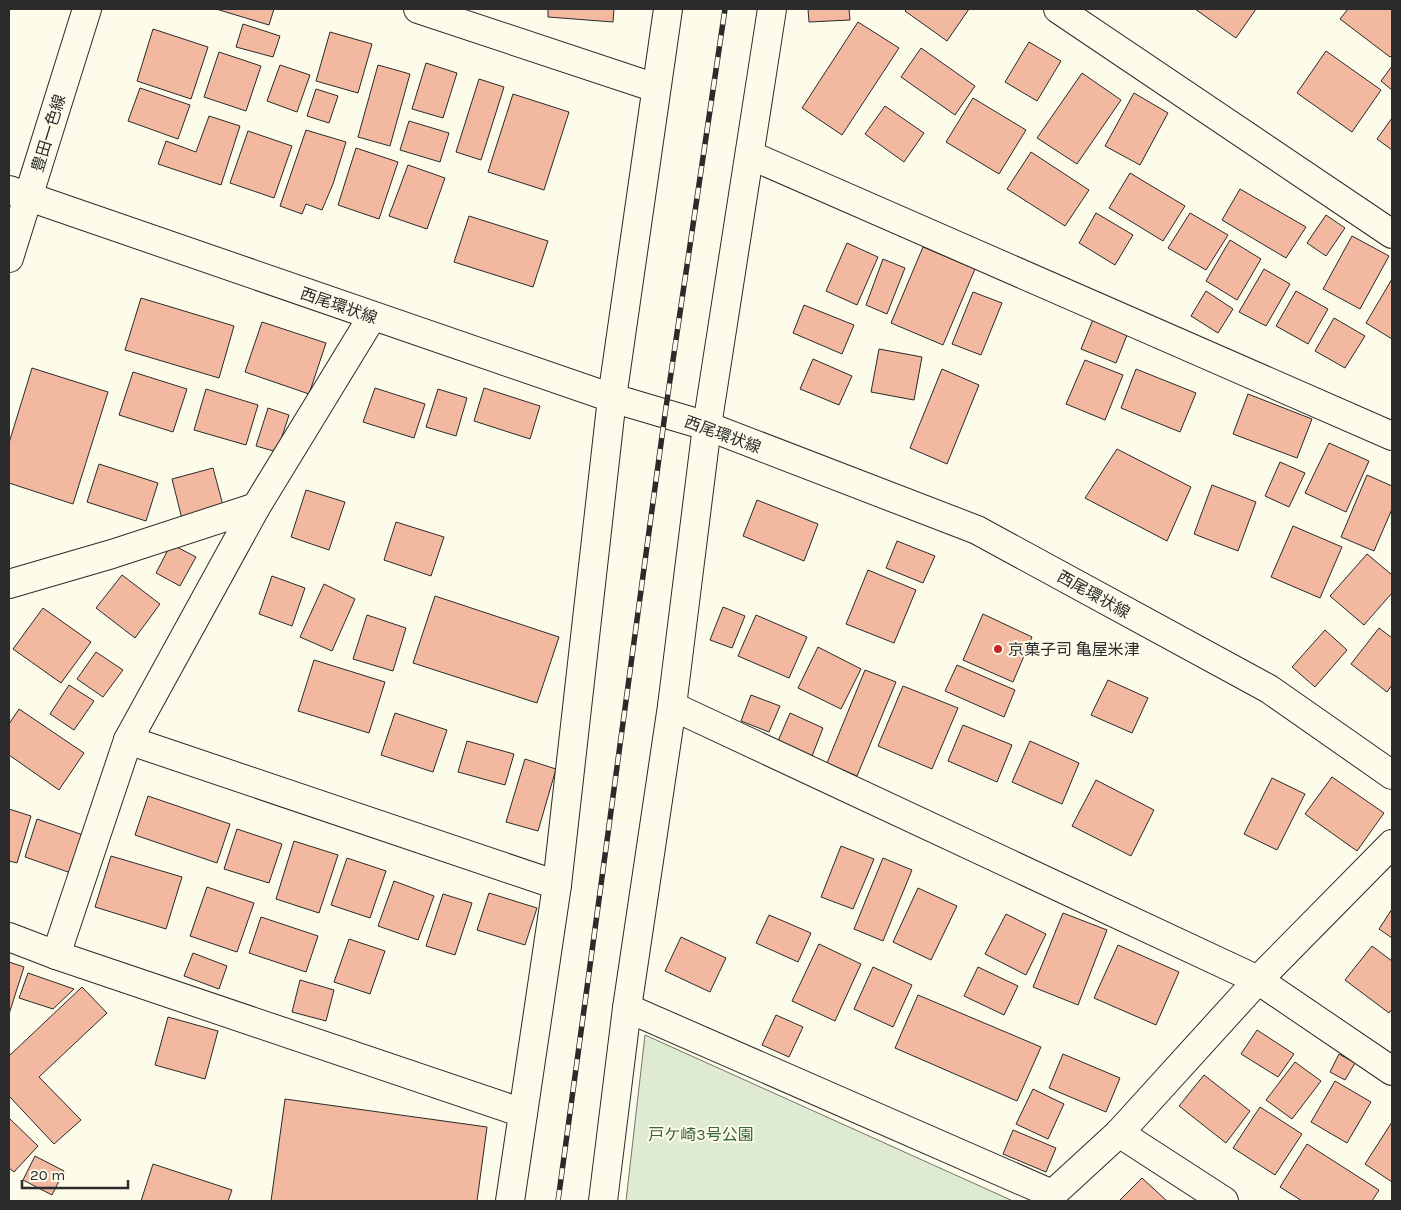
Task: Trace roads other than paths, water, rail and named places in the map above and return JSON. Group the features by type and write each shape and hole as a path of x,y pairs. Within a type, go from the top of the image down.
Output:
{"street":[{"name":"豊田一色線","path":"9,258 18,193 87,9"},
{"path":"418,9 656,88"},
{"path":"510,1201 557,885 612,398 668,9"},
{"path":"603,1201 627,1008 672,706 706,426 772,9"},
{"path":"1058,9 1392,234"},
{"path":"750,155 1392,436"},
{"name":"西尾環状線","path":"18,193 372,317 612,398 706,426 977,530 1268,689 1392,775"},
{"path":"56,955 128,740 256,507 372,317"},
{"path":"9,584 112,554 256,507"},
{"path":"672,706 1258,980 1392,1071"},
{"path":"128,740 557,885"},
{"path":"627,1008 1049,1198 1119,1133 1258,980 1392,844"},
{"path":"9,937 56,955 524,1113"},
{"path":"1119,1133 1224,1201"}],"railway":[{"path":"558,1201 665,414 725,9"}],"place":[{"name":"京菓子司 亀屋米津","path":"998,649"}],"park label":[{"name":"戸ケ崎3号公園","path":"701,1134"}]}
